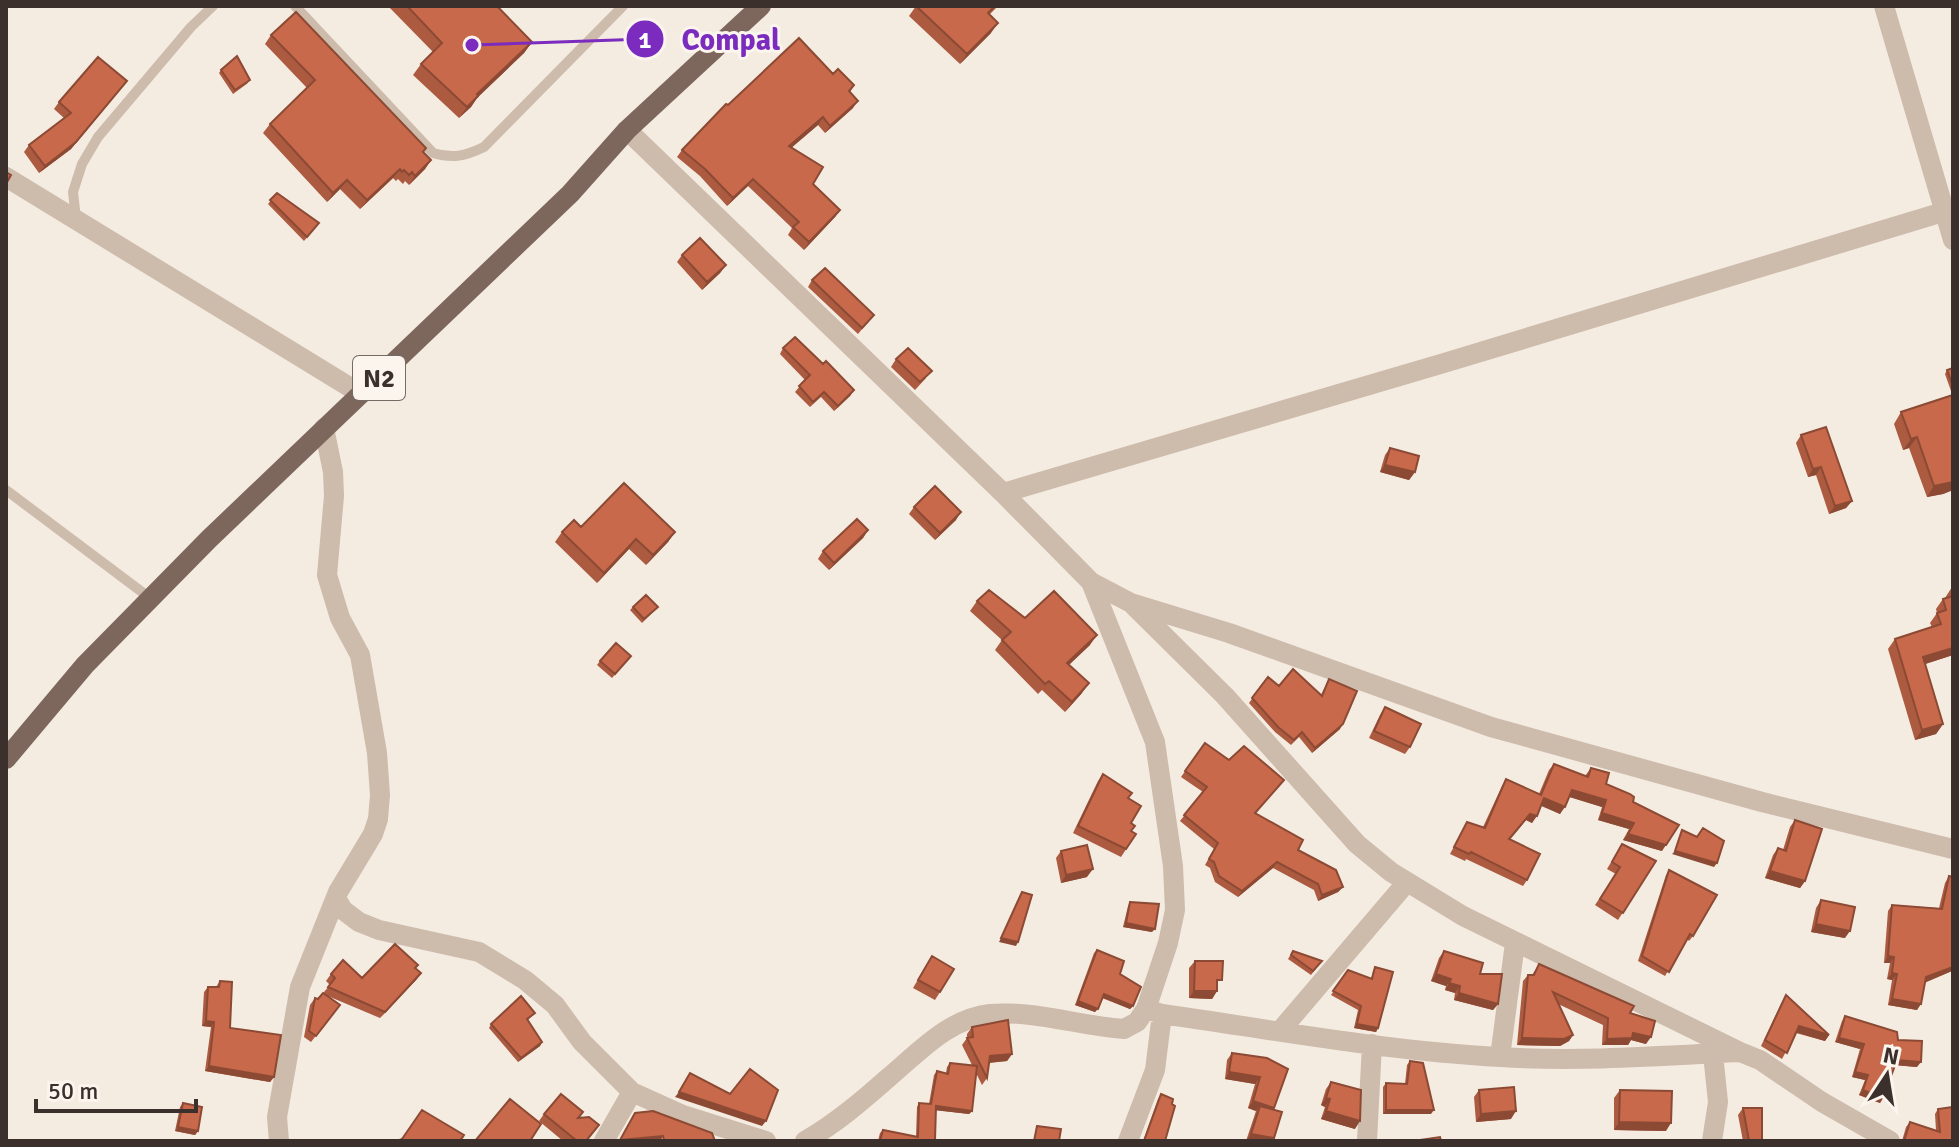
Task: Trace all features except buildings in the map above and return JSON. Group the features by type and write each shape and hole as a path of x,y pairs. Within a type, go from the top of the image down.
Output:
{"main road":[{"name":"N2","path":"6,759 85,665 150,598 570,194 627,130 761,6"}],"street":[{"path":"1884,6 1949,211 1953,240"},
{"path":"627,130 1091,582 1131,603 1229,633 1418,703 1505,731 1762,802 1953,849"},
{"path":"6,177 361,394"},
{"path":"1003,493 1949,211"},
{"path":"279,1141 277,1117 300,987 327,914 373,834 380,795 377,753 360,655 340,618 327,575 334,496 333,472 324,428"},
{"path":"1091,582 1155,742 1173,866 1175,910 1154,1011 1155,1070 1128,1141"},
{"path":"1131,603 1225,696 1357,844 1407,882 1515,943 1760,1060 1845,1116 1890,1141"},
{"path":"1280,1031 1407,882"},
{"path":"336,898 343,910 359,922 379,930 479,952 525,980 555,1005 582,1042 632,1092 683,1115 766,1141"},
{"path":"1500,1057 1515,943"},
{"path":"805,1141 830,1127 935,1037 959,1022 989,1014 1019,1014 1124,1029 1154,1011 1372,1044 1500,1057 1593,1058 1740,1052"},
{"path":"1367,1141 1372,1044"},
{"path":"1712,1141 1718,1102 1713,1054"},
{"path":"604,1141 632,1092"},
{"path":"1845,1116 1859,1141"}],"lane":[{"path":"77,220 73,192 82,164 98,137 191,27 213,6"},
{"path":"295,6 433,153 449,158 465,156 484,147 623,6"},
{"path":"6,490 150,598"}],"place":[{"name":"Compal","path":"472,45"}]}
